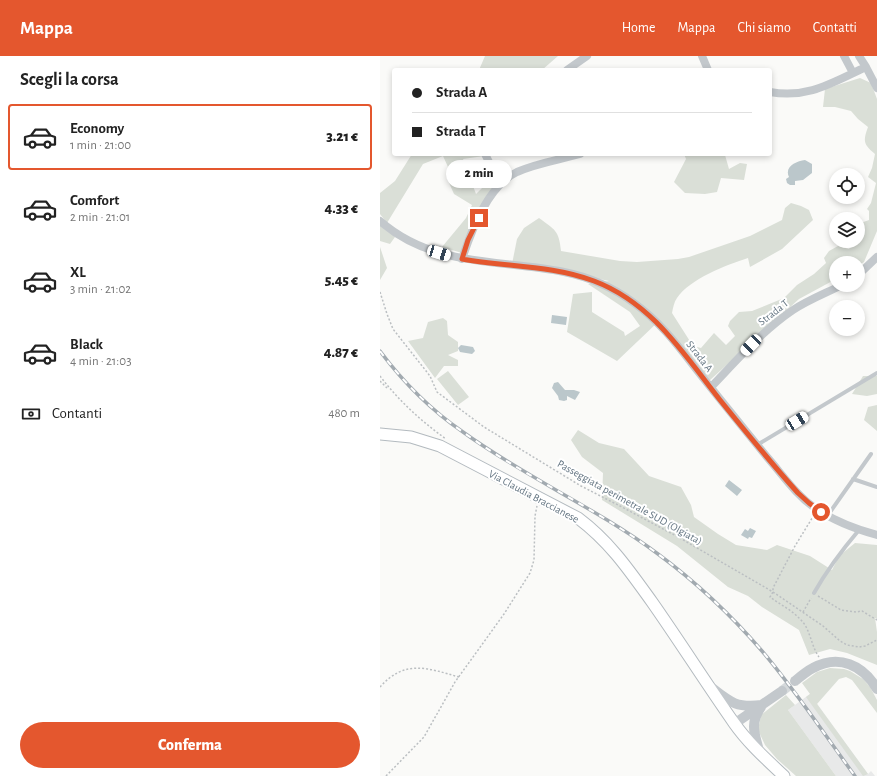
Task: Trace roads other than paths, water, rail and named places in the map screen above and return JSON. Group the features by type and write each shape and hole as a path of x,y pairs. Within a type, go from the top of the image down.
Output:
{"main road":[{"name":"Via Claudia Braccianese","path":"380,434 411,437 440,446 578,518 603,539 636,580 734,724 760,754 784,776"}],"street":[{"path":"570,68 587,56"},
{"path":"702,56 707,68"},
{"path":"844,56 853,73"},
{"path":"860,56 877,88"},
{"path":"772,92 788,93 815,90 828,86 866,67"},
{"path":"486,156 500,184"},
{"path":"462,259 475,225 500,184 508,177 522,170 573,156"},
{"name":"Strada A","path":"380,221 400,235 439,253 462,259 565,272 593,281 614,290 633,302 656,321 674,340 757,445 798,493 817,510 827,516 860,530 877,535"},
{"path":"865,268 877,257"},
{"name":"Strada T","path":"711,387 751,345 780,320 799,306 829,291"},
{"path":"795,681 812,669 824,664 839,662 853,665 868,676 877,689"},
{"path":"710,687 729,701 739,706 762,705"},
{"path":"734,724 782,691"},
{"path":"760,754 753,730 756,715 762,705"}],"lane":[{"path":"757,445 877,373"},
{"path":"827,516 871,454"},
{"path":"853,479 877,487"},
{"path":"814,593 838,555 860,530"}],"tunnel":[{"path":"782,691 795,681"}],"railway":[{"path":"380,351 398,374 418,395 451,423 511,464 634,537 658,554 699,588 725,612 762,651 798,697 855,776"}]}
